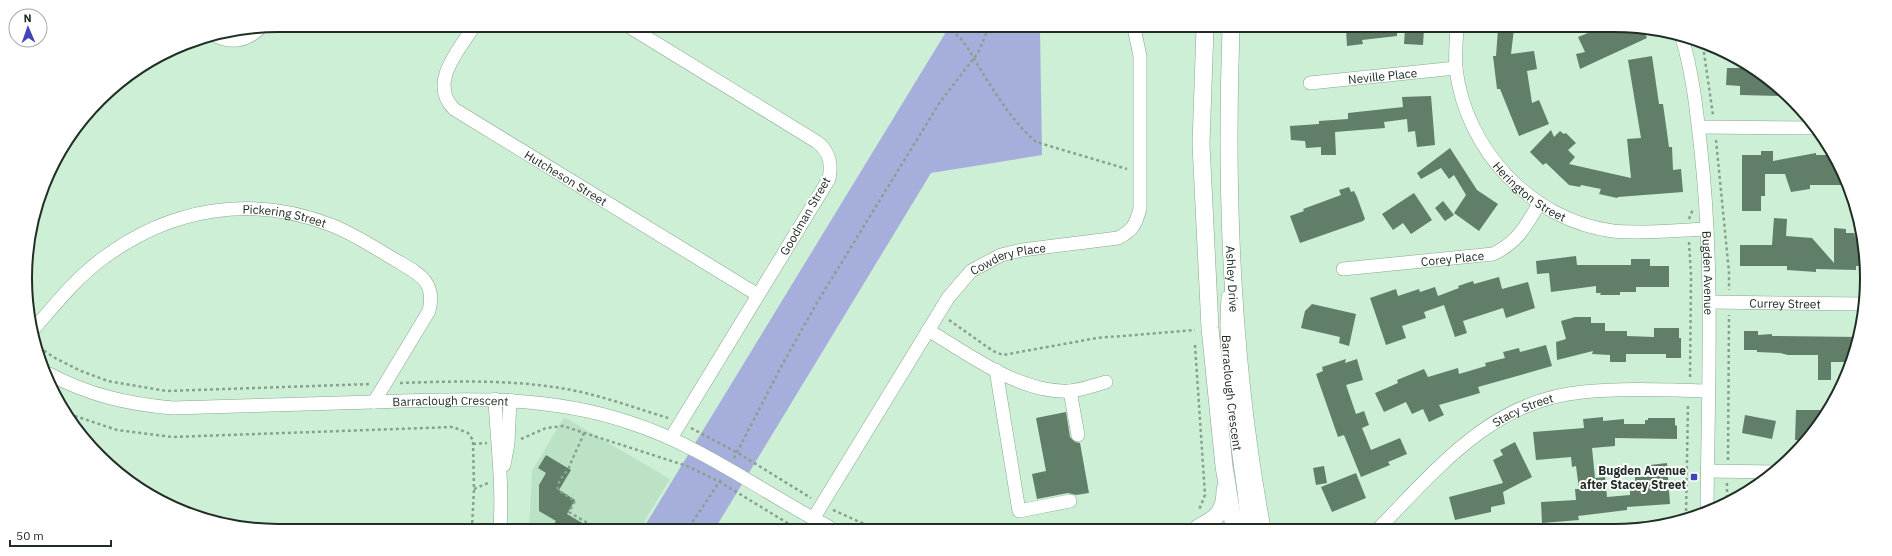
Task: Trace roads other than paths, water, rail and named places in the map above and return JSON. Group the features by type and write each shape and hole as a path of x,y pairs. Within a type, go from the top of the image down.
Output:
{"main road":[{"name":"Ashley Drive","path":"1205,32 1201,144 1202,329 1233,524"},
{"name":"Ashley Drive","path":"1231,32 1229,148 1231,258 1243,411 1261,524"},
{"path":"1198,521 1212,521 1225,506 1224,466"}],"street":[{"name":"Hutcheson Street","path":"470,32 444,77 443,90 448,103 454,109 758,295"},
{"name":"Goodman Street","path":"638,32 823,146 829,157 831,166 828,179 671,438"},
{"name":"Cowdery Place","path":"813,519 939,312 955,288 972,271 990,259 1022,250 1118,238 1130,232 1136,224 1140,209 1140,56 1135,32"},
{"name":"Herington Street","path":"1457,32 1456,68 1463,100 1471,120 1485,148 1510,179 1539,204 1583,224 1614,230 1644,232 1708,229"},
{"path":"222,39 239,40 254,34"},
{"name":"Bugden Avenue","path":"1683,42 1699,127 1708,229 1709,302 1707,505"},
{"name":"Neville Place","path":"1310,82 1456,68"},
{"path":"1699,127 1809,128"},
{"name":"Corey Place","path":"1343,269 1493,254 1508,247 1520,234 1539,204"},
{"name":"Pickering Street","path":"37,325 72,286 101,260 133,238 150,229 185,216 222,209 259,208 295,214 331,225 366,242 421,276 430,289 431,303 429,311 374,402"},
{"name":"Barraclough Crescent","path":"1231,258 1226,328 1233,411 1247,511 1247,524"},
{"name":"Currey Street","path":"1709,302 1858,304"},
{"path":"928,330 996,370 1035,388 1070,391 1106,382"},
{"path":"996,370 1019,511 1070,501"},
{"name":"Barraclough Crescent","path":"53,376 81,389 117,401 136,405 172,408 495,399 566,406 588,410 629,422 671,438 729,468 823,524"},
{"path":"1070,391 1078,435"},
{"name":"Stacy Street","path":"1383,524 1454,451 1484,429 1515,411 1548,399 1582,392 1708,391"},
{"path":"495,399 497,443 496,481 500,524"},
{"path":"496,481 508,442 510,400"},
{"path":"1707,471 1765,472"}],"place":[{"name":"Bugden Avenue after Stacey Street","path":"1694,477"}]}
